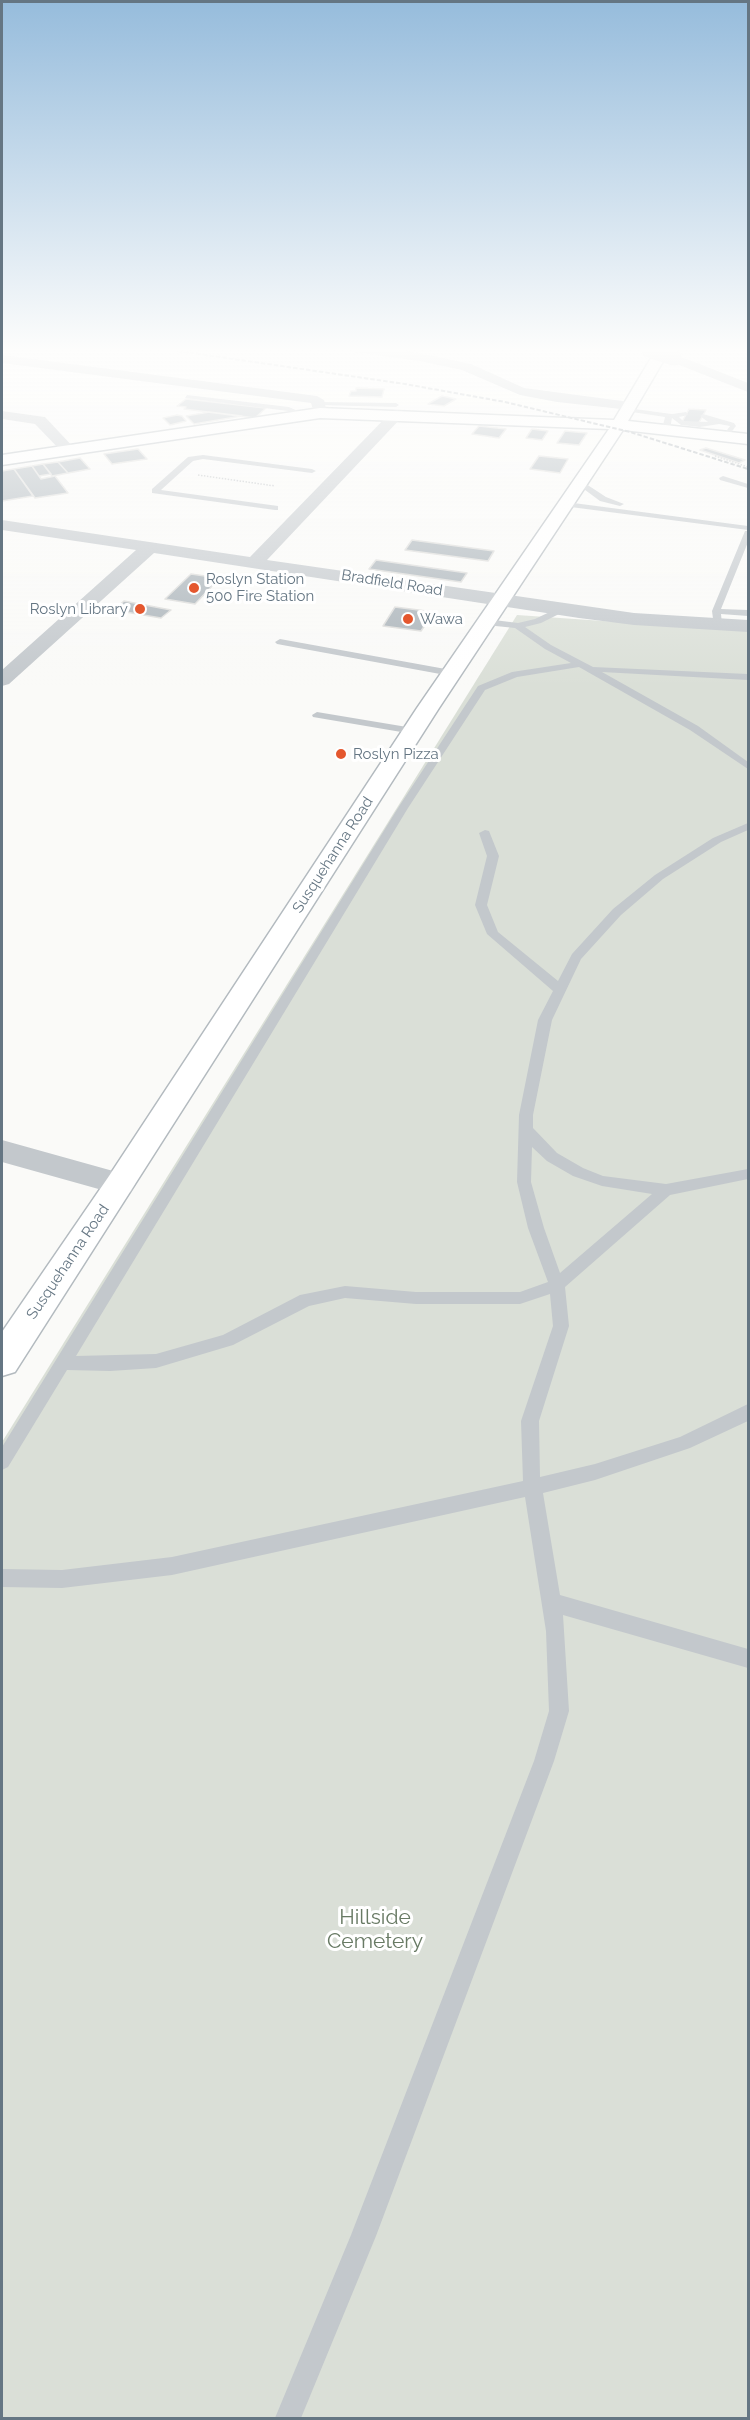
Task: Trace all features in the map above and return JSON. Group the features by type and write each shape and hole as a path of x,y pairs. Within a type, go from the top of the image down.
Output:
{"main road":[{"name":"Susquehanna Road","path":"2,1361 120,1184 451,673 594,461"}],"street":[{"path":"255,562 349,461"},
{"name":"Bradfield Road","path":"5,528 255,562 634,620 717,618 748,626"},
{"path":"2,680 150,547"},
{"path":"2,1151 120,1184"}],"lane":[{"path":"189,461 155,490 275,508"},
{"path":"234,461 312,471"},
{"path":"723,477 748,486"},
{"path":"573,493 621,504 748,520"},
{"path":"573,493 748,528"},
{"path":"748,533 717,618 748,613"},
{"path":"486,622 518,626 538,621 560,610"},
{"path":"518,626 548,646 694,729 748,766"},
{"path":"280,642 451,673"},
{"path":"2,1462 403,808 481,688 515,674 585,667 748,677"},
{"path":"317,716 413,731"},
{"path":"288,2418 363,2236 544,1761 559,1711 556,1631 530,1470 530,1420 561,1326 557,1284 536,1228 524,1182 525,1127 545,1020 576,957 617,912 659,877 717,840 748,826"},
{"path":"485,832 493,856 481,905 494,934 560,990"},
{"path":"525,1127 530,1136 552,1157 578,1172 602,1181 666,1190 748,1174"},
{"path":"63,1363 110,1364 156,1361 227,1340 306,1300 345,1292 416,1298 520,1298 557,1284 666,1190"},
{"path":"2,1578 62,1579 172,1566 315,1537 595,1472 684,1443 743,1416 748,1411"},
{"path":"551,1602 748,1659"}],"path":[{"path":"191,474 275,486"}],"green space":[{"name":"Hillside Cemetery","path":"517,615 748,631 748,2418 2,2418 2,1442"}],"building":[{"path":"83,461 90,469 68,473 58,462"},
{"path":"110,461 133,461 112,464"},
{"path":"536,461 567,461 560,473 530,469"},
{"path":"58,462 68,473 52,476 43,464"},
{"path":"43,464 51,474 39,476 32,466"},
{"path":"32,466 41,479 55,476 68,493 35,498 14,469"},
{"path":"14,469 33,496 2,501 2,471"},
{"path":"412,540 494,551 488,561 405,550"},
{"path":"376,560 467,573 461,582 369,569"},
{"path":"191,574 226,579 221,584 215,583 195,604 165,599"},
{"path":"124,601 171,610 161,618 114,610"},
{"name":"Wawa","path":"395,607 434,612 421,631 383,626"}],"railway":[{"path":"722,461 748,469"}],"place":[{"name":"Roslyn Station 500 Fire Station","path":"194,588"},
{"name":"Roslyn Library","path":"140,609"},
{"name":"Wawa","path":"408,619"},
{"name":"Roslyn Pizza","path":"341,754"}]}
